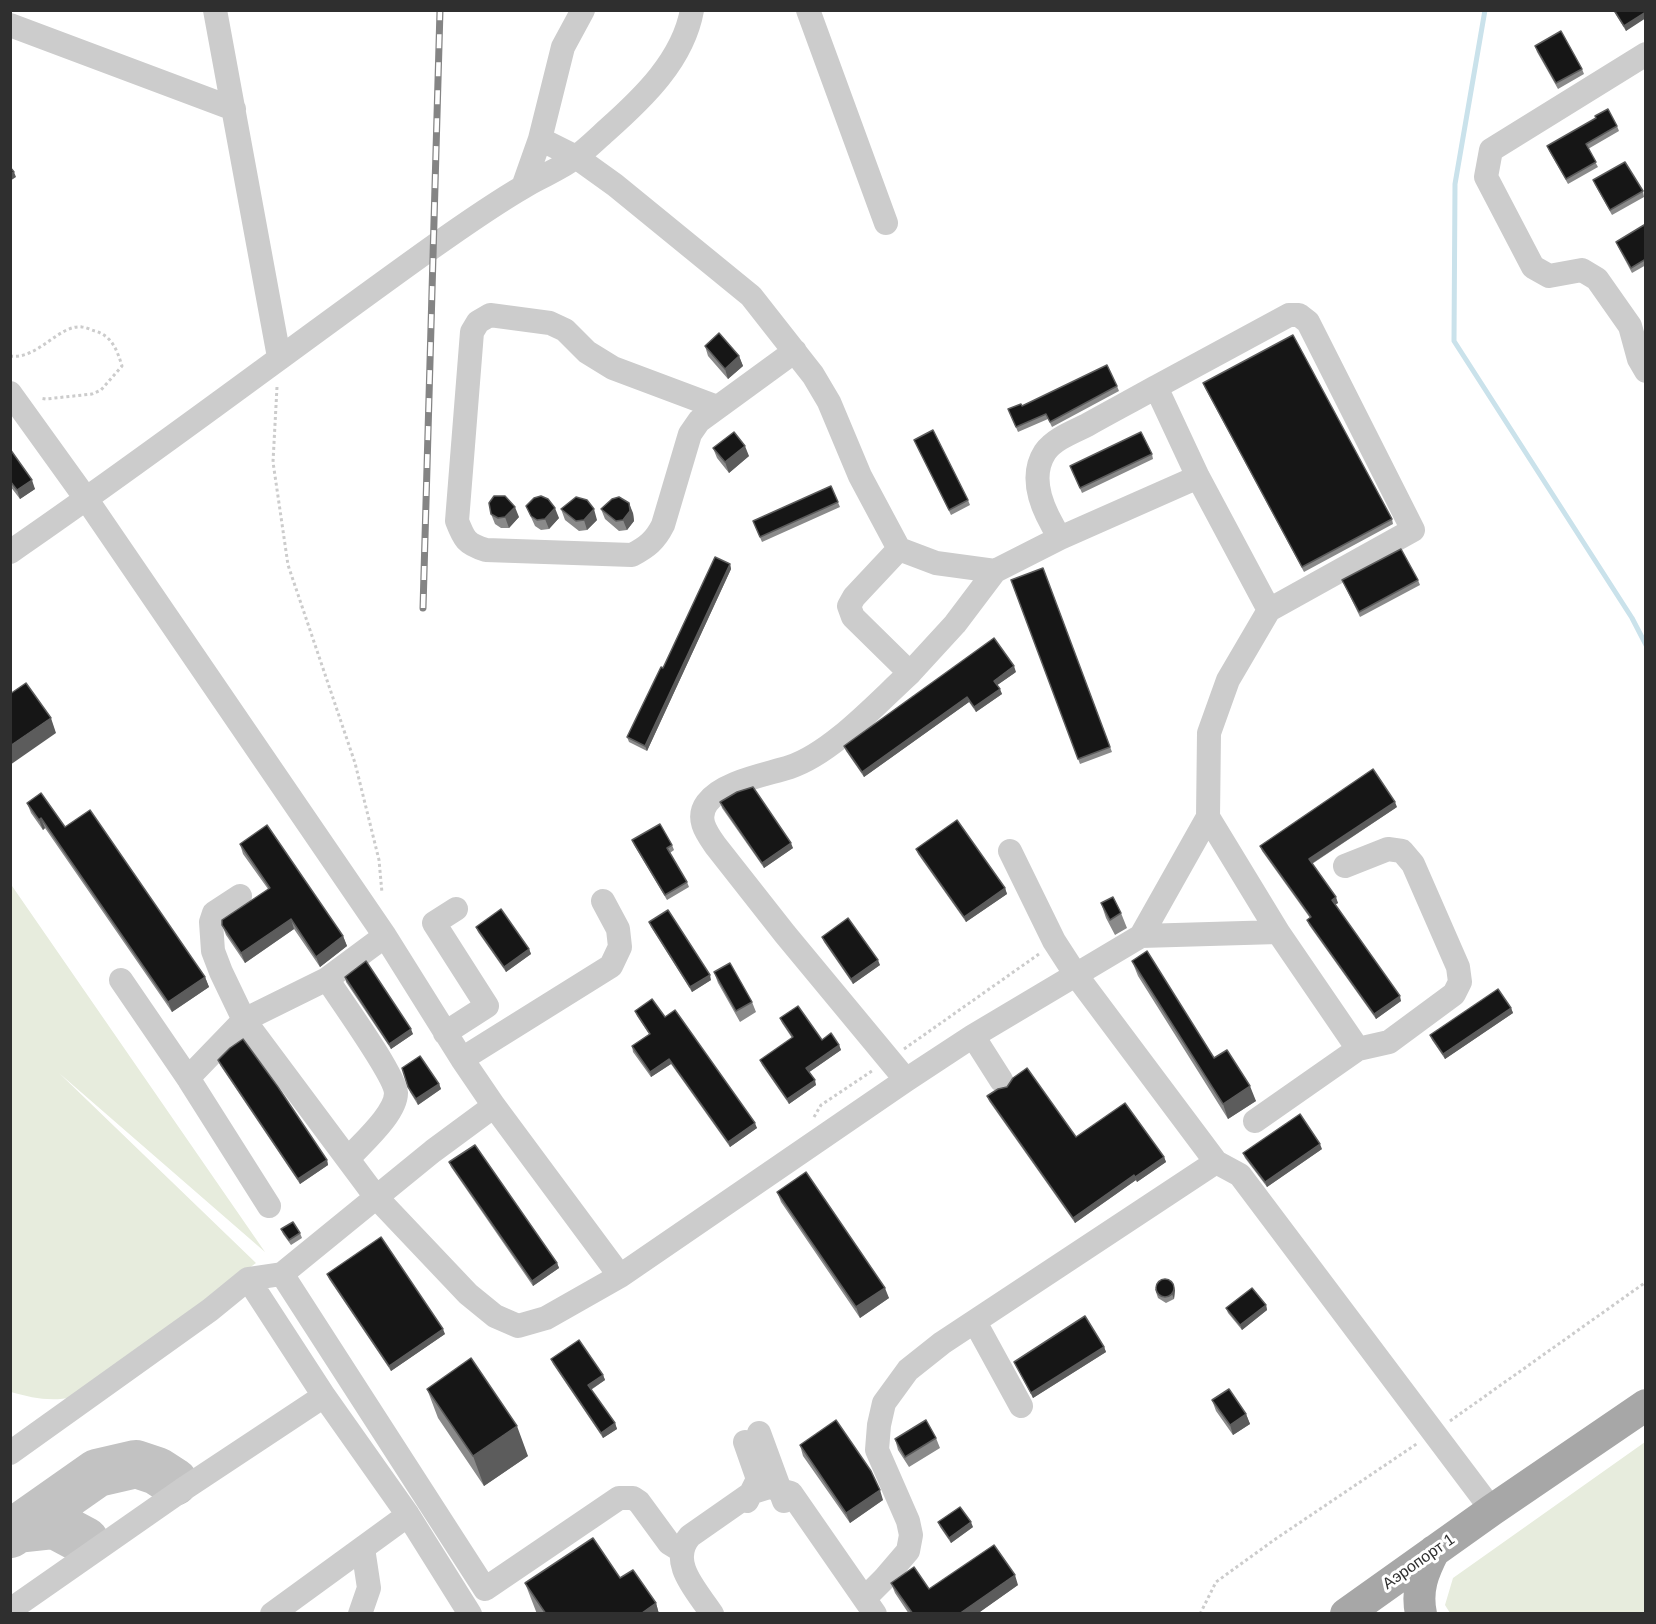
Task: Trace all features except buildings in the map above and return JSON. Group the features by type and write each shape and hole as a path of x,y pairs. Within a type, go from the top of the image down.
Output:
{"main road":[{"name":"Аэропорт 1","path":"1346,1614 1492,1510 1646,1405"},
{"path":"1421,1614 1419,1588 1434,1551"}],"street":[{"path":"215,10 279,357"},
{"path":"523,187 540,139 563,47 583,10"},
{"path":"10,552 87,500 279,357 433,247 523,187 576,157 629,110 658,79 678,51 690,22 692,10"},
{"path":"808,10 886,223"},
{"path":"10,25 234,110"},
{"path":"1646,54 1491,150 1486,177 1533,267 1549,276 1582,270 1597,279 1630,326 1639,359 1646,370"},
{"path":"540,139 576,157 615,185 751,296 813,375 829,402 860,476 899,549 936,563 995,571"},
{"path":"717,407 614,368 587,352 565,330 550,323 490,315 478,322 472,332 458,521 462,536 471,546 486,550 632,555 648,547 658,536 663,525 690,434 699,421 795,351"},
{"path":"1060,538 1044,512 1038,485 1039,468 1046,452 1059,440 1288,315 1299,315 1308,322 1413,530 1269,610 1228,680 1209,733 1208,817 1141,936"},
{"path":"1155,387 1198,477 1269,610"},
{"path":"10,393 87,500 385,936 494,1106 620,1276"},
{"path":"906,1080 785,934 704,830 702,817 705,805 715,794 730,786 794,766 837,739 910,673 955,624 995,571 1060,538 1198,477"},
{"path":"899,549 854,597 849,606 852,617 910,673"},
{"path":"1208,817 1278,932 1358,1049"},
{"path":"1255,1121 1358,1049 1389,1042 1454,994 1460,982 1458,967 1413,864 1402,851 1388,849 1344,866"},
{"path":"1010,851 1054,941 1076,975 1216,1162 1240,1175 1492,1510"},
{"path":"240,896 214,913 211,922 213,951 244,1020 376,1197 468,1294 495,1316 518,1326 546,1318 620,1276 973,1036 1141,936 1278,932"},
{"path":"462,1059 611,966 620,947 618,929 603,901"},
{"path":"446,1033 487,1006 434,923 456,909"},
{"path":"188,1078 244,1020 327,979 385,936"},
{"path":"327,979 389,1073 396,1094 389,1113 348,1159"},
{"path":"121,980 188,1078 269,1206"},
{"path":"973,1036 1000,1080"},
{"path":"10,1453 210,1310 248,1279 282,1274 433,1151 494,1106"},
{"path":"723,1614 696,1571 695,1554 706,1538 748,1501 758,1479 752,1437 783,1490 867,1608 884,1579 908,1551 911,1535 908,1521 877,1450 884,1403 908,1370 942,1343 1216,1162"},
{"path":"282,1274 485,1589 619,1498 633,1498 639,1502 669,1544 682,1551"},
{"path":"248,1279 324,1396 408,1515 469,1613"},
{"path":"975,1322 1020,1406"},
{"path":"10,1610 182,1490 324,1396"},
{"path":"712,1614 684,1572 681,1562 682,1551 690,1536 769,1487 783,1490"},
{"path":"272,1614 408,1515"},
{"path":"360,1614 369,1588 363,1548"}],"path":[{"path":"10,356 22,358 71,328 81,326 101,333 116,346 122,366 101,390 92,394 46,399 37,397"},
{"path":"279,357 273,462 288,566 355,763 379,860 385,936"},
{"path":"812,1120 821,1105 889,1060 1054,941"}],"shaded area":[{"path":"10,883 265,1252 59,1073 256,1263 73,1397 57,1399 42,1399 11,1392"},
{"path":"1645,1442 1645,1613 1450,1613 1445,1605 1453,1578"}],"waterway":[{"path":"1485,10 1455,184 1454,341 1632,618 1646,645"}],"taxiway":[{"path":"10,1534 97,1473 136,1464 157,1471 174,1482"},
{"path":"18,1529 55,1525 85,1541"}],"railway":[{"path":"423,608 440,10"}]}
